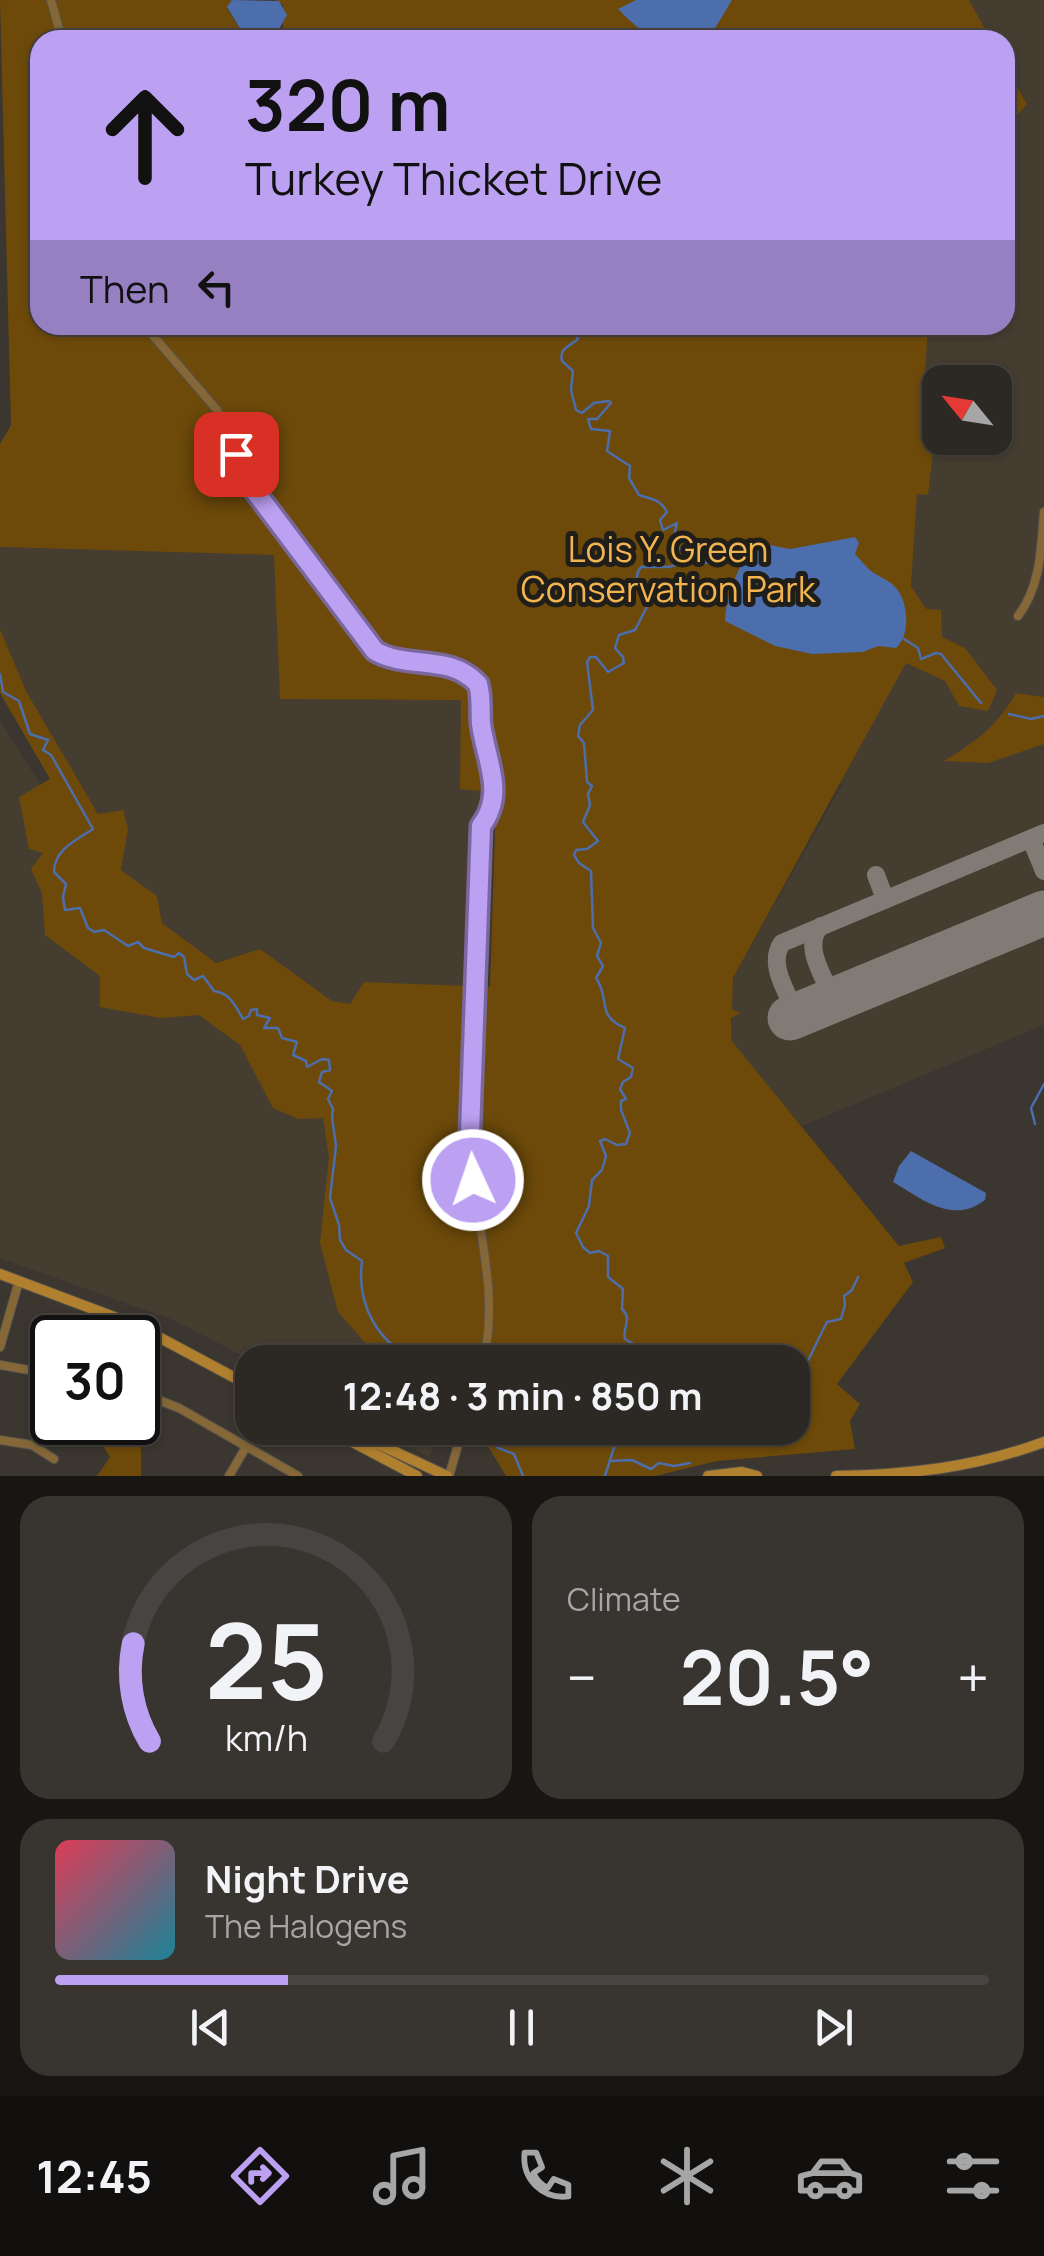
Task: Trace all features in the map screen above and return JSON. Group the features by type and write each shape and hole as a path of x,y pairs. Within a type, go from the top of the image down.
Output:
{"main road":[{"path":"0,1274 138,1326 235,1377"},
{"path":"836,1476 954,1468 1044,1442"},
{"path":"359,1445 418,1476"},
{"path":"381,1445 448,1476"},
{"path":"708,1476 742,1472 757,1476"}],"street":[{"path":"51,0 59,30"},
{"path":"153,335 217,410 248,482 375,651 384,656 445,663 478,684 494,791 491,812 481,826 470,1133 491,1297 486,1345"},
{"path":"1018,616 1030,600 1036,580 1044,512"},
{"path":"0,1348 18,1281"},
{"path":"0,1366 30,1371"},
{"path":"160,1401 298,1476"},
{"path":"0,1440 32,1445 54,1459"},
{"path":"448,1476 458,1445"},
{"path":"230,1476 246,1446"}],"shaded area":[{"path":"969,0 1044,0 1044,697 1016,693 995,726 975,743 1044,723 1044,1025 802,1126 730,1040 733,978 906,662 945,681 965,648 941,637 911,586 917,493 928,495 931,455 1012,455 1012,365 926,365 927,335 1015,335 1015,117 1027,103 1015,82 1015,30 986,30"},
{"path":"0,547 274,555 476,698 488,768 488,810 493,833 484,1034 332,1001 260,949 216,963 162,923 157,896 121,870 128,829 98,814 26,691 0,629"},
{"path":"0,721 159,971 455,1145 463,1345 235,1345 235,1352 176,1321 0,1258"},
{"path":"407,1445 434,1445 429,1457"}],"green space":[{"name":"Lois Y. Green Conservation Park","path":"0,0 232,0 227,8 241,30 30,30 30,335 927,335 926,365 922,365 922,455 933,455 928,495 917,494 911,586 926,609 941,610 942,637 965,648 997,690 988,711 959,706 945,681 906,663 733,978 732,1009 741,1013 731,1018 731,1040 899,1246 941,1237 945,1248 904,1263 913,1282 837,1384 860,1404 850,1421 855,1449 717,1461 655,1476 506,1476 487,1445 810,1445 810,1345 367,1345 338,1312 320,1243 329,1157 323,1118 298,1119 273,1108 240,1045 199,1015 161,1018 100,1007 100,976 45,935 42,893 31,869 43,853 29,849 19,797 50,779 0,693 0,629 26,691 98,814 123,810 128,829 121,870 157,896 162,923 216,963 260,949 332,1001 350,1004 364,982 490,987 495,829 503,793 460,789 461,700 280,699 274,555 0,547 0,444 11,425"},
{"path":"275,0 969,0 986,30 281,30 283,5"},
{"path":"1015,83 1027,104 1015,118"},
{"path":"1016,693 1044,697 1044,744 988,763 944,761 985,732"},
{"path":"102,1445 148,1445 141,1447 141,1476 97,1476 110,1457"}],"water":[{"path":"232,0 279,1 287,15 279,30 241,30 227,7"},
{"path":"636,0 732,0 714,30 642,30 618,9"},
{"path":"855,537 859,543 855,554 894,586 904,602 906,627 896,648 878,646 863,652 812,654 775,646 725,621 735,580 754,542 790,549"},
{"path":"911,1151 986,1193 985,1200 973,1207 949,1210 926,1202 893,1182"}],"waterway":[{"path":"577,335 578,339 561,357 573,371 571,390 576,410 582,413 594,403 611,403 597,419 588,419 591,429 610,431 607,451 630,466 629,478 639,495 664,507 667,512 660,520 663,530 677,523 673,540 688,558 668,567 641,567 638,580 650,601 635,630 619,635 615,648 624,663 608,672 596,657 587,662 593,710 580,725 578,736 584,743 587,782 592,786 583,822 598,841 587,849 576,850 574,855 591,871 593,928 601,943 597,956 603,966 596,978 610,1018 625,1028 618,1059 633,1068 631,1077 620,1089 626,1099 621,1101 621,1110 630,1133 626,1144 600,1141 606,1156 602,1170 592,1180 589,1206 576,1233 590,1253 599,1251 608,1256 608,1277 623,1289 625,1339 635,1345"},
{"path":"689,558 707,563"},
{"path":"904,639 918,648 921,659 941,654 981,703"},
{"path":"0,674 3,692 19,701 30,734 48,740 43,750 51,755 93,829 67,846 55,864 54,872 66,884 65,910 80,908 88,928 94,932 104,930 128,946 138,942 144,948 174,957 179,953 184,957 187,974 194,980 203,976 214,991 232,1000 243,1019 257,1009 257,1015 270,1018 264,1028 278,1028 282,1038 297,1042 293,1055 306,1061 307,1067 322,1059 329,1060 330,1070 322,1072 319,1082 332,1091 328,1099 333,1109 336,1146 330,1198 340,1240 346,1250 362,1261 367,1308 373,1322 393,1345"},
{"path":"1009,714 1031,719 1044,716"},
{"path":"1035,1124 1031,1108 1044,1084"},
{"path":"810,1357 827,1322 841,1319 844,1296 858,1277"},
{"path":"496,1445 514,1454 523,1476"},
{"path":"605,1476 615,1445"},
{"path":"611,1461 632,1460 651,1469 659,1463 690,1463"}],"taxiway":[{"path":"797,1015 778,969 782,943 1044,833"},
{"path":"1031,839 1044,871"},
{"path":"876,875 885,899"},
{"path":"821,926 815,934 814,952 834,1000"}],"runway":[{"path":"790,1018 1044,913"}],"route":[{"path":"236,454 261,501 375,651 384,656 458,668 478,684 482,696 481,723 494,791 491,812 481,826 470,1133 473,1180"}]}
